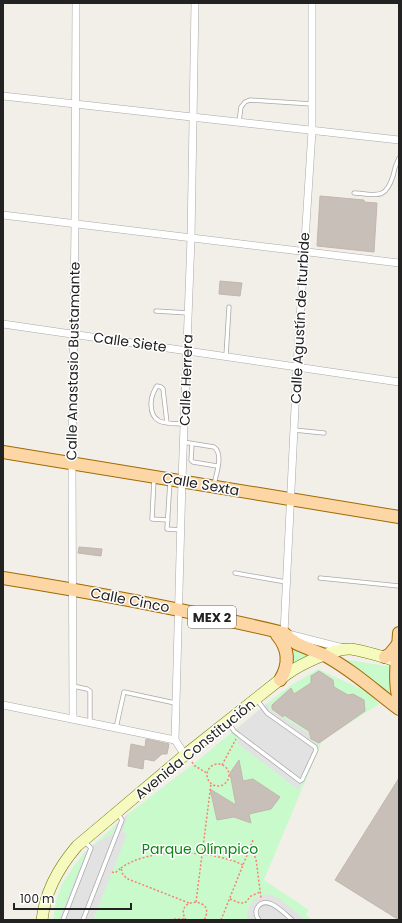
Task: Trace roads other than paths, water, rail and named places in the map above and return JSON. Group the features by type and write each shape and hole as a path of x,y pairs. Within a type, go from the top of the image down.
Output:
{"main road":[{"name":"Calle Sexta","path":"3,452 399,516"},
{"name":"Calle Cinco","path":"3,578 72,589 179,610 280,635 324,655 354,675 399,709"},
{"path":"280,635 287,655 286,668 280,680"},
{"path":"399,638 394,660 399,700"},
{"name":"Avenida Constitución","path":"42,920 43,910 52,885 70,854 84,840 186,754 280,680 302,665 324,655 350,649 394,660"}],"street":[{"name":"Calle Anastasio Bustamante","path":"73,719 72,463 76,3"},
{"name":"Calle Herrera","path":"175,740 181,530 176,479 183,442 187,350 191,238 195,3"},
{"name":"Calle Agustín de Iturbide","path":"280,635 286,582 297,367 312,131 312,3"},
{"path":"3,96 399,140"},
{"path":"3,215 399,264"},
{"name":"Calle Siete","path":"3,324 399,382"},
{"path":"280,635 350,649"},
{"path":"3,705 175,740 186,754"}],"lane":[{"path":"238,122 242,107 245,102 250,100 312,104"},
{"path":"354,193 384,193 389,187 396,163 399,158"},
{"path":"226,356 229,307"},
{"path":"156,311 188,313"},
{"path":"166,423 163,389 157,386 151,398 152,414 156,420 166,423 184,424"},
{"path":"294,430 324,433"},
{"path":"183,442 214,447 217,450 219,453 214,487"},
{"path":"192,444 191,460 193,462 217,466"},
{"path":"154,476 152,519 168,520"},
{"path":"176,479 167,529 181,530"},
{"path":"235,573 286,582"},
{"path":"320,578 399,586"},
{"path":"73,686 90,691 90,722"},
{"path":"116,728 124,692 176,703"},
{"path":"228,722 238,736 300,781 302,780 316,750 315,747 268,713 256,699"},
{"path":"82,920 122,820 117,813"},
{"path":"63,920 90,848 84,840"},
{"path":"259,920 256,911 257,908 268,902 272,903 292,920"}],"park label":[{"name":"Parque Olímpico","path":"200,849"}]}
